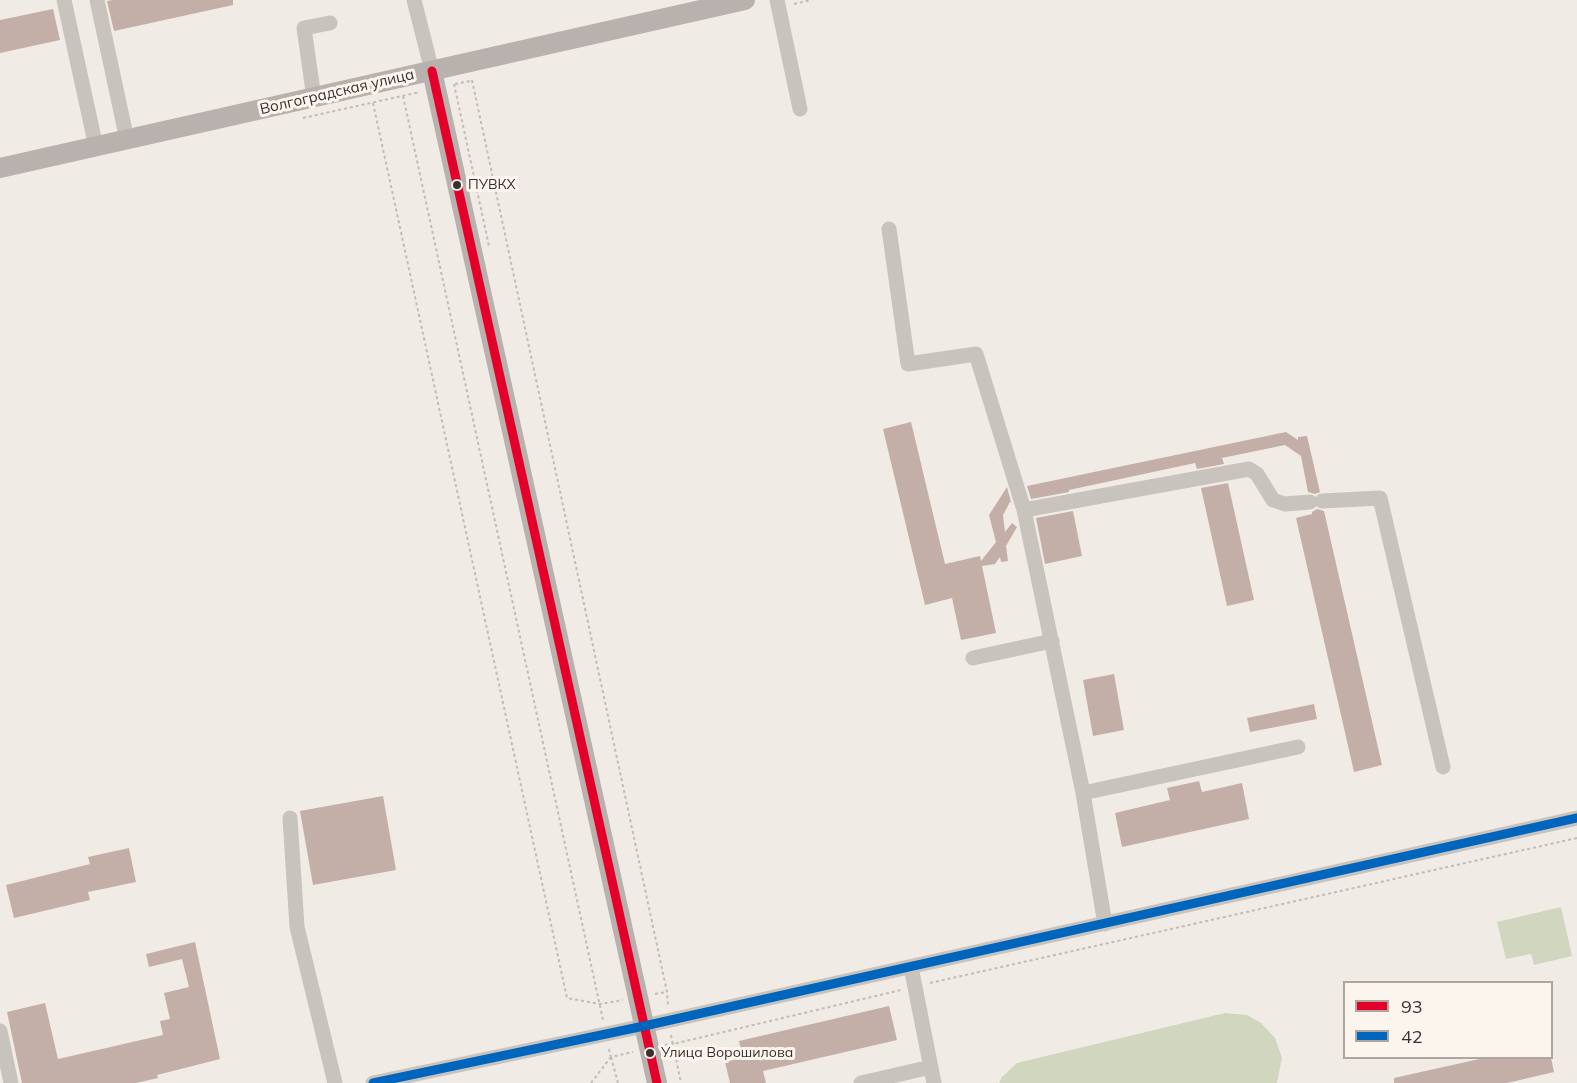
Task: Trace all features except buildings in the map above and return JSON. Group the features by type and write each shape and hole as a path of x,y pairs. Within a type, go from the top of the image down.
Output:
{"main road":[{"name":"Волгоградская улица","path":"0,168 745,0"},
{"path":"432,71 657,1083"}],"street":[{"path":"64,0 96,147"},
{"path":"97,0 127,140"},
{"path":"414,0 432,71"},
{"path":"777,0 800,109"},
{"path":"314,98 304,28 330,23"},
{"path":"889,229 908,364 976,354 1024,510 1083,793 1105,924"},
{"path":"1024,510 1249,469 1257,474 1273,500 1285,504 1380,498 1443,766"},
{"path":"973,658 1052,641"},
{"path":"1083,793 1298,747"},
{"path":"290,818 297,927 334,1083"},
{"path":"373,1083 668,1021 1577,818"},
{"path":"912,967 934,1083"},
{"path":"0,1031 3,1057 11,1083"},
{"path":"861,1083 931,1067"}],"path":[{"path":"472,80 667,992 668,1021 681,1083"},
{"path":"403,96 618,1083"},
{"path":"373,103 567,998 600,1004"},
{"path":"591,1083 611,1057 915,986 1577,838"}],"green space":[{"path":"1561,907 1572,956 1534,965 1531,954 1506,959 1497,922"},
{"path":"1225,1013 1247,1015 1261,1023 1275,1038 1282,1058 1277,1083 999,1083 1017,1063"}],"transit line":[{"name":"93","path":"432,71 657,1083"},
{"name":"42","path":"373,1083 644,1026 1577,818"}],"place":[{"name":"ПУВКХ","path":"457,185"},
{"name":"Улица Ворошилова","path":"650,1053"}]}
